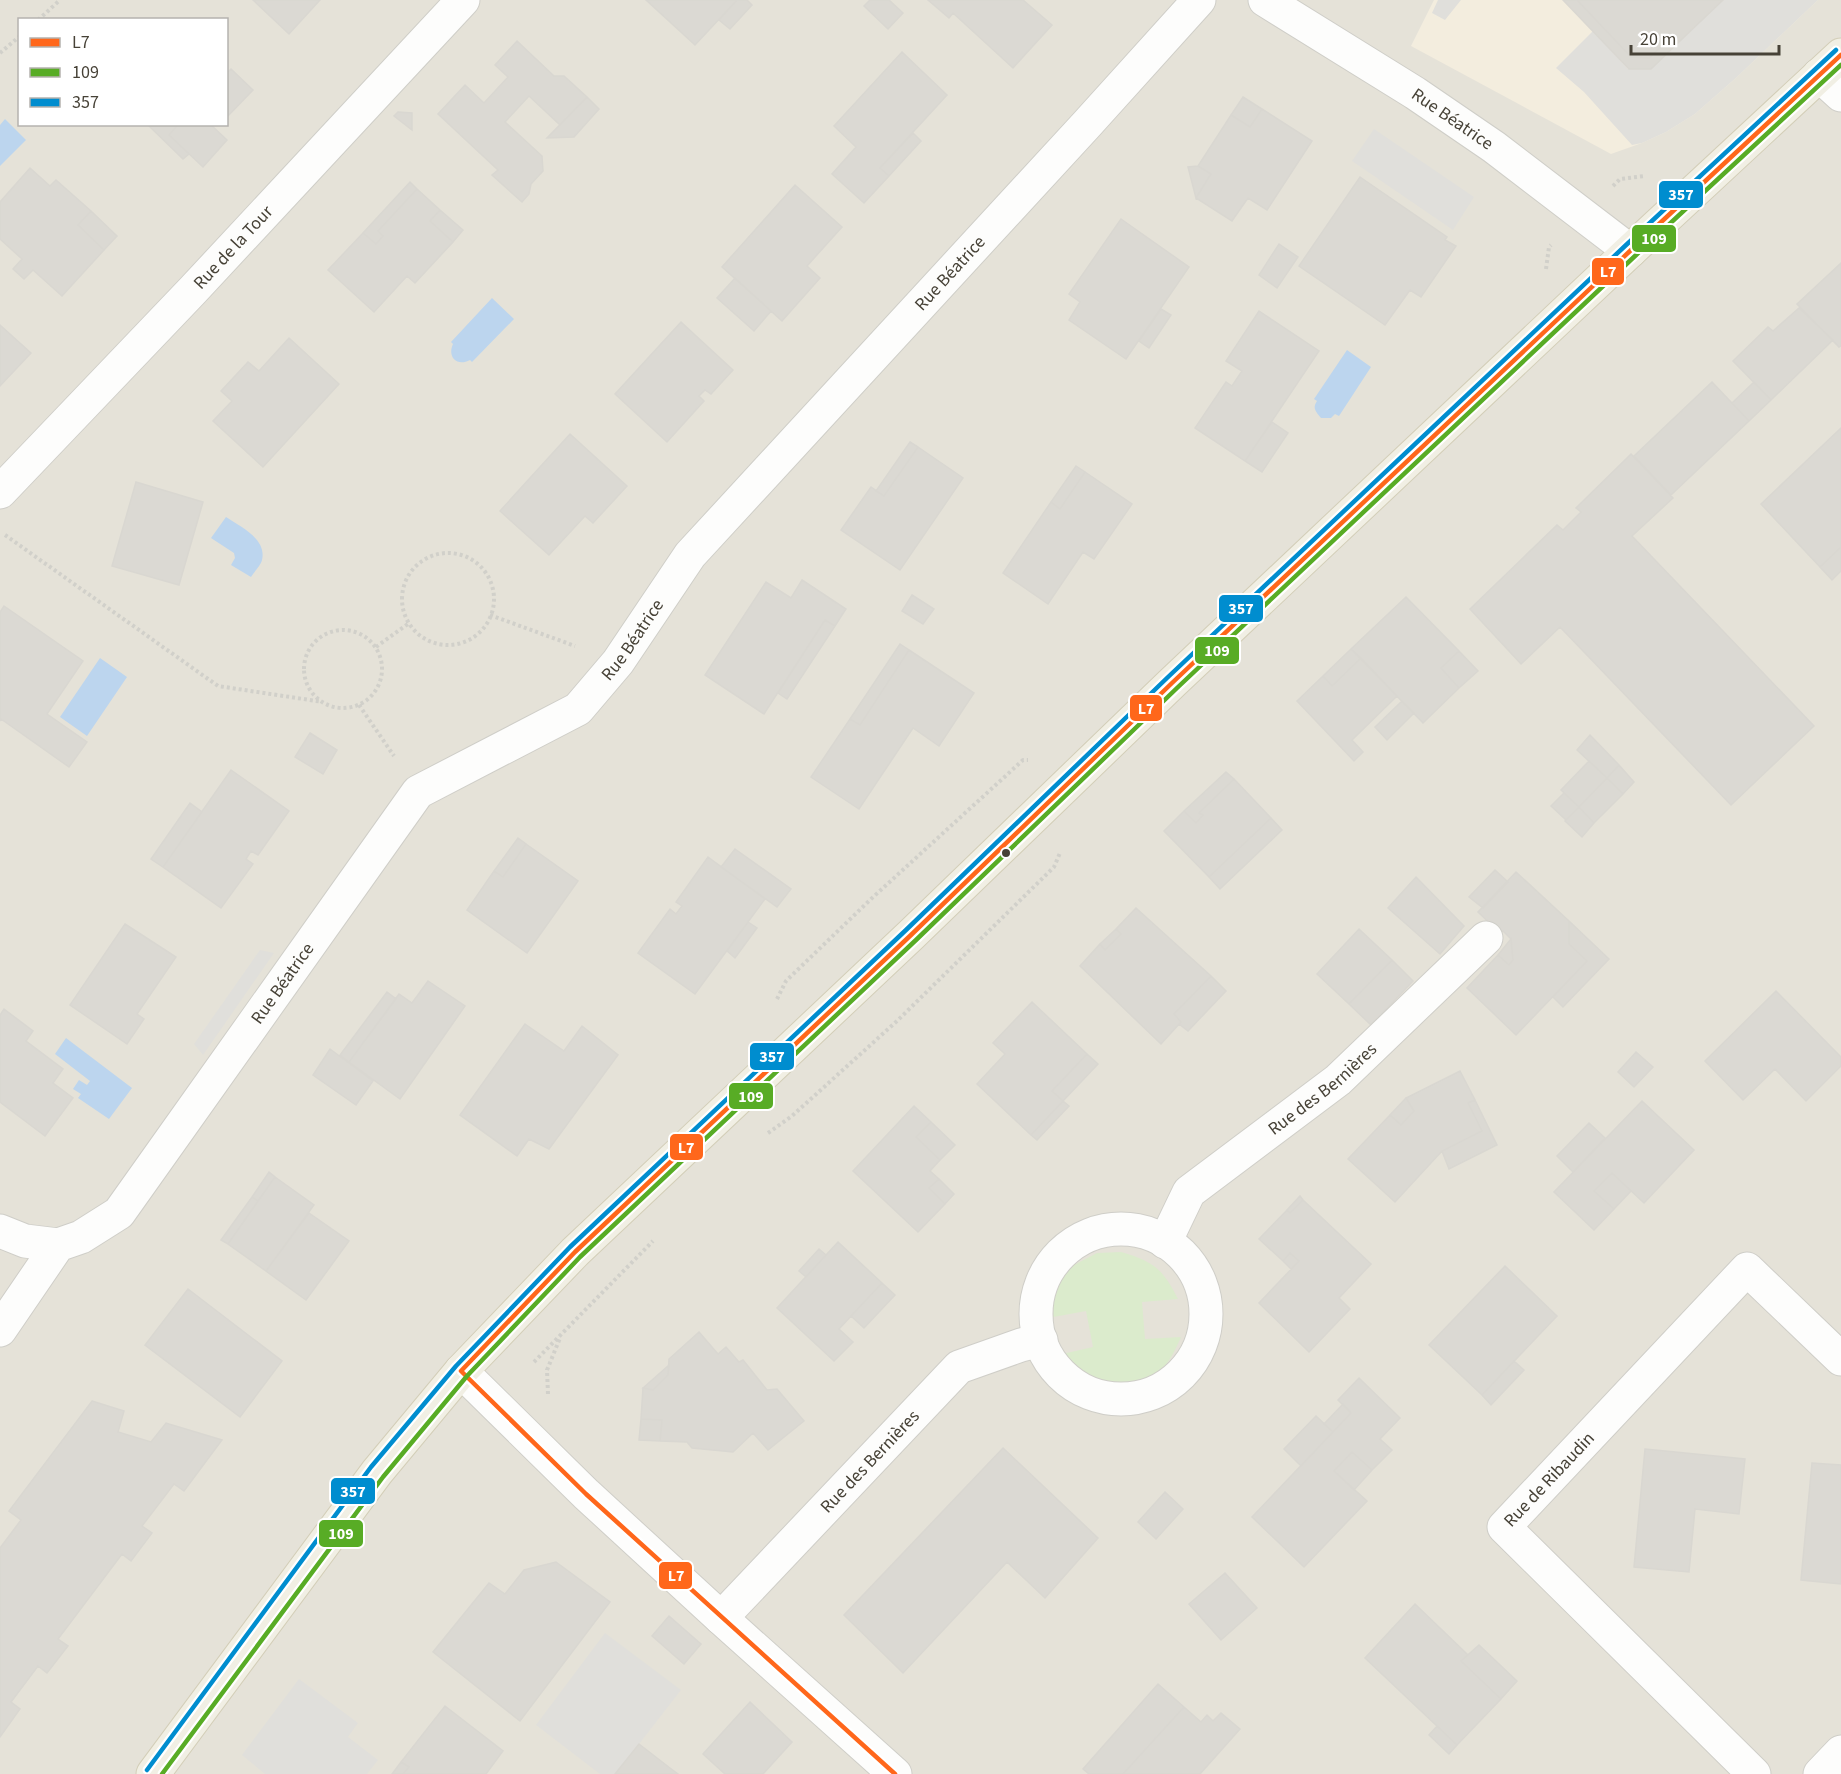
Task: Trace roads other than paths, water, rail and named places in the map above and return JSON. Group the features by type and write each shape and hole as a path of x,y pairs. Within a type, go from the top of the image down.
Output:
{"main road":[{"path":"153,1774 370,1480 461,1371 584,1244 1630,251 1834,75"}],"street":[{"name":"Rue de la Tour","path":"0,492 193,290 463,0"},
{"name":"Rue Béatrice","path":"0,1231 25,1241 58,1245 81,1238 119,1213 418,792 578,709 618,662 690,555 1088,124 1199,0"},
{"name":"Rue Béatrice","path":"1265,0 1415,93 1494,147 1630,251"},
{"name":"Rue des Bernières","path":"1165,1242 1189,1192 1338,1080 1486,938"},
{"path":"1119,1229 1143,1232 1165,1242 1184,1257 1197,1277 1205,1300 1206,1325 1199,1348 1186,1369 1169,1385 1147,1396 1123,1400 1100,1397 1077,1387 1058,1372 1045,1352 1037,1328 1037,1304 1043,1280 1056,1260 1073,1244 1095,1233 1119,1229"},
{"path":"0,1330 58,1245"},
{"name":"Rue de Ribaudin","path":"1754,1774 1504,1527 1747,1269 1841,1359"},
{"name":"Rue des Bernières","path":"721,1618 959,1366 1041,1340"},
{"path":"461,1371 586,1494 896,1774"},
{"path":"1820,1774 1841,1752"}],"water":[{"path":"5,119 26,140 0,166 0,125"},
{"path":"492,298 514,319 472,362 454,360 451,353 453,344 451,342"},
{"path":"1347,350 1371,367 1339,416 1335,414 1331,418 1321,418 1315,410 1317,401 1314,399"},
{"path":"226,517 252,534 261,546 262,560 251,577 231,565 235,558 234,553 211,538"},
{"path":"100,658 127,677 87,736 60,717"},
{"path":"66,1038 132,1088 109,1119 78,1098 81,1094 73,1089 79,1080 87,1085 90,1081 55,1054"}]}
